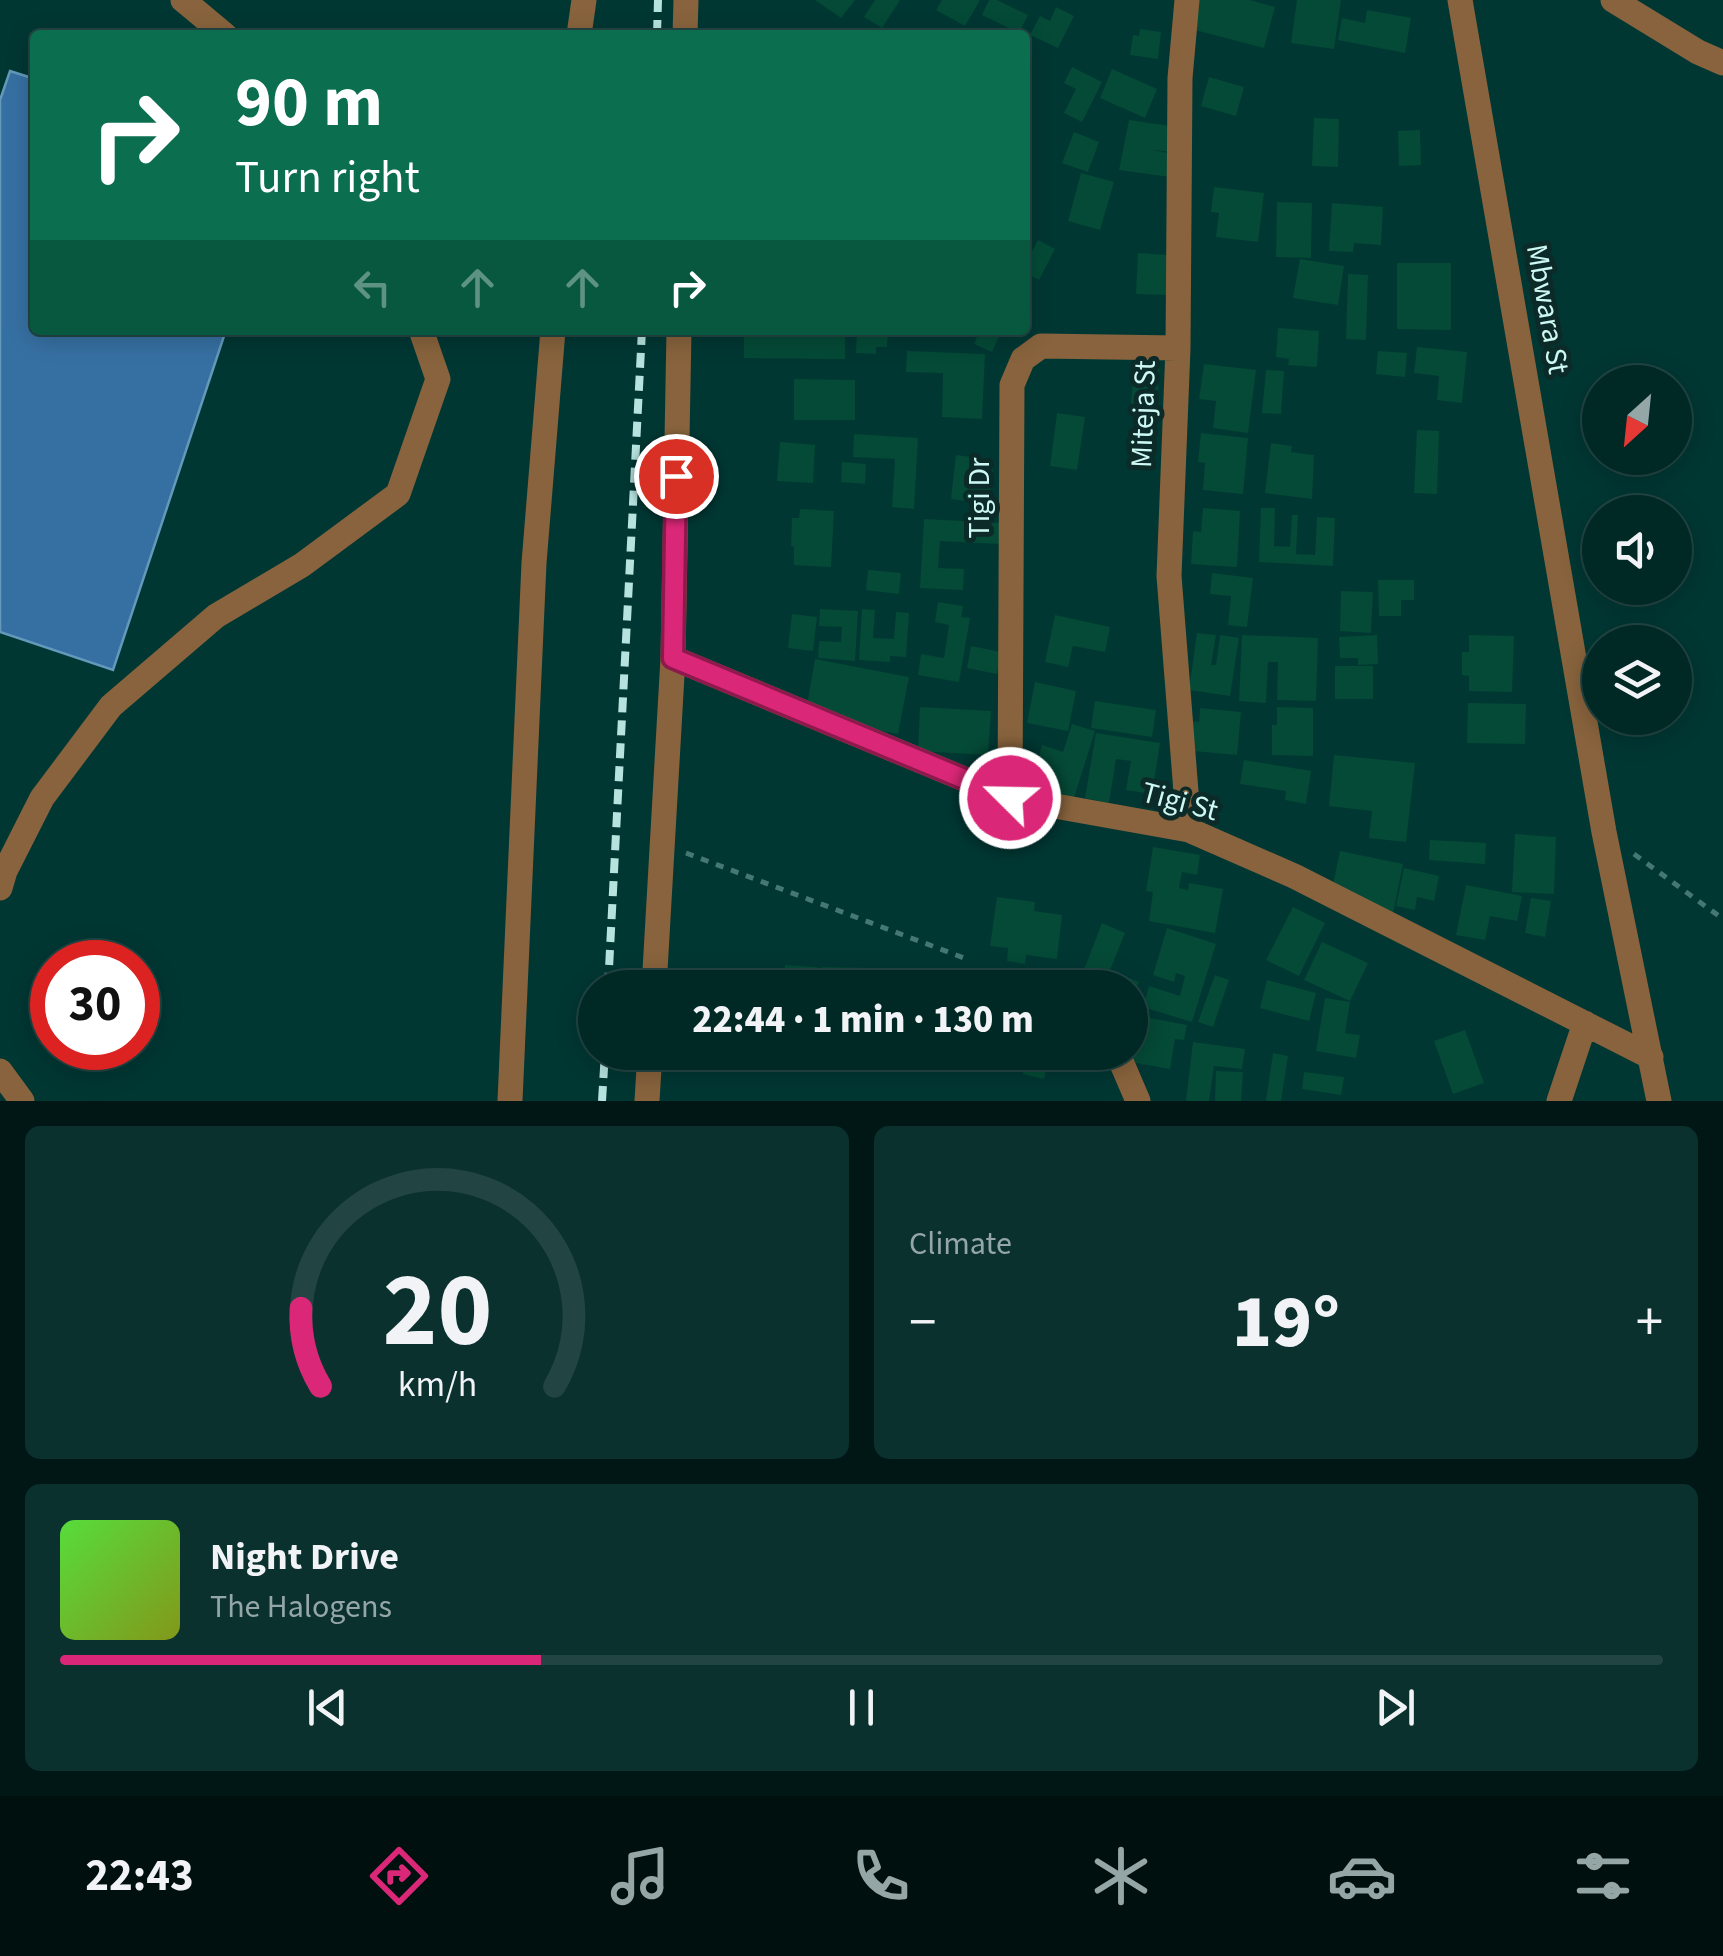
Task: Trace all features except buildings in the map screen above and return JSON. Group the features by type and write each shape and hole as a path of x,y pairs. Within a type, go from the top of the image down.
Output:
{"street":[{"path":"183,0 218,30"},
{"path":"580,30 584,0"},
{"path":"685,30 686,0"},
{"name":"Miteja St","path":"1187,0 1180,78 1178,348 1168,576 1189,830"},
{"name":"Mbwara St","path":"1460,0 1604,832 1658,1101"},
{"path":"1613,0 1723,63"},
{"path":"0,888 42,798 111,706 216,616 302,565 398,494 438,379 423,335"},
{"path":"510,1101 534,563 553,335"},
{"path":"655,970 673,658 679,335"},
{"name":"Tigi Dr","path":"1010,798 1012,385 1023,359 1041,346 1178,348"},
{"name":"Tigi St","path":"673,658 1010,798 1189,830 1294,876 1651,1057"},
{"path":"1559,1101 1585,1023"},
{"path":"0,1070 22,1101"},
{"path":"646,1101 649,1070"},
{"path":"1125,1070 1138,1101"}],"path":[{"path":"1604,832 1723,920"},
{"path":"663,844 964,958"}],"water":[{"path":"10,71 30,77 30,335 224,335 113,670 0,632 0,100"}],"railway":[{"path":"657,30 658,0"},
{"path":"609,970 642,335"},
{"path":"602,1101 604,1070"}],"route":[{"path":"676,476 673,658 1010,798"}]}
